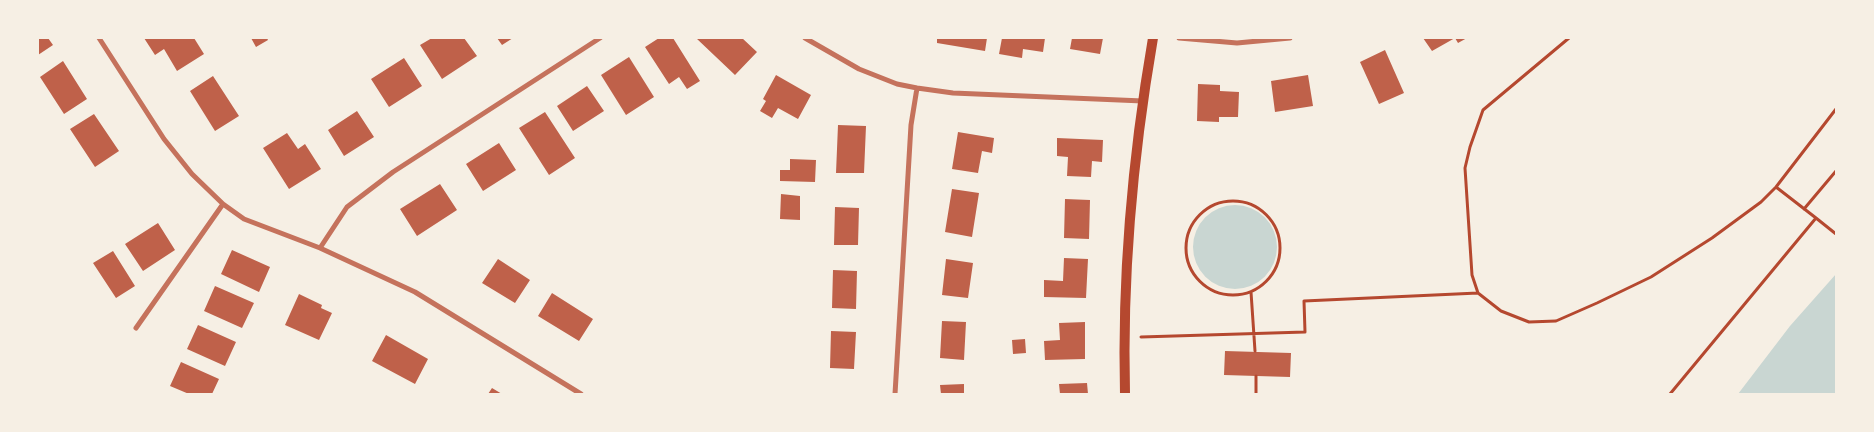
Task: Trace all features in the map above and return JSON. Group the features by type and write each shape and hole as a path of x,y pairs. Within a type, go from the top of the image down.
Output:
{"main road":[{"path":"1125,394 1124,337 1129,240 1143,101 1153,38"}],"street":[{"path":"98,38 164,139 192,174 223,204 244,218 320,248 415,292 581,394"},
{"path":"320,248 346,207 392,172 600,38"},
{"path":"806,38 859,69 897,84 917,88 953,93 1143,101"},
{"path":"1180,38 1237,43 1290,38"},
{"path":"895,394 910,135 917,88"},
{"path":"136,328 223,204"}],"path":[{"path":"1569,38 1483,110 1465,168 1472,275 1478,293 1500,311 1529,322 1556,321 1651,277 1712,238 1761,202 1776,187 1836,109"},
{"path":"1804,209 1836,171"},
{"path":"1776,187 1836,234"},
{"path":"1236,201 1252,205 1265,213 1275,226 1280,241 1280,257 1274,272 1264,284 1251,292 1236,296 1221,294 1207,288 1196,277 1189,264 1186,249 1189,234 1196,220 1206,210 1220,203 1236,201"},
{"path":"1670,394 1816,218"},
{"path":"1251,292 1255,352"},
{"path":"1124,337 1305,332 1304,301 1478,293"},
{"path":"1256,376 1256,394"}],"shaded area":[{"path":"1227,205 1243,205 1259,212 1270,223 1277,239 1274,263 1265,277 1259,282 1243,289 1227,289 1211,282 1200,271 1193,255 1193,239 1200,223 1211,212"},
{"path":"1836,274 1836,394 1738,394 1790,326"}],"building":[{"path":"38,38 48,38 53,45 38,55"},
{"path":"144,38 194,38 204,54 177,71 164,49 155,55"},
{"path":"251,38 267,38 268,40 256,47"},
{"path":"432,38 464,38 477,56 442,79 420,45"},
{"path":"497,38 513,38 502,45"},
{"path":"659,38 673,38 700,81 687,89 679,77 669,84 645,47"},
{"path":"696,38 742,38 757,52 735,75"},
{"path":"937,38 987,38 985,51 937,43"},
{"path":"1002,38 1045,38 1043,52 1023,49 1022,58 999,54"},
{"path":"1072,38 1103,38 1100,54 1070,49"},
{"path":"1423,38 1455,38 1432,51"},
{"path":"1455,38 1467,38 1458,43"},
{"path":"1385,50 1404,93 1379,104 1360,62"},
{"path":"629,57 654,97 626,115 601,75"},
{"path":"404,58 422,86 389,107 371,79"},
{"path":"63,61 87,99 64,114 40,77"},
{"path":"776,75 811,95 798,119 778,108 772,118 760,111 766,101 763,99"},
{"path":"1308,75 1313,106 1275,112 1271,81"},
{"path":"213,76 239,116 215,131 190,91"},
{"path":"1198,84 1220,85 1220,91 1239,92 1238,117 1219,117 1219,122 1197,121"},
{"path":"587,86 604,111 573,131 557,106"},
{"path":"357,111 374,137 344,156 328,130"},
{"path":"545,112 575,158 549,175 519,128"},
{"path":"94,114 119,151 95,167 70,129"},
{"path":"838,125 866,126 864,173 836,173"},
{"path":"958,132 994,138 992,153 982,151 978,173 952,169"},
{"path":"287,133 298,149 305,144 321,169 289,189 263,148"},
{"path":"1057,138 1103,140 1102,162 1092,161 1091,177 1067,176 1068,157 1057,156"},
{"path":"499,143 516,170 483,191 466,164"},
{"path":"790,159 816,160 815,182 780,181 780,170 790,170"},
{"path":"440,184 457,210 417,236 400,209"},
{"path":"952,189 979,193 972,237 945,232"},
{"path":"781,194 800,196 800,220 780,219"},
{"path":"1065,199 1090,200 1089,239 1064,238"},
{"path":"835,207 859,208 858,245 834,245"},
{"path":"158,223 175,250 143,271 125,244"},
{"path":"232,250 270,267 259,292 221,274"},
{"path":"113,251 135,286 116,298 93,263"},
{"path":"1064,258 1088,259 1086,298 1044,297 1044,280 1063,281"},
{"path":"498,259 530,280 515,303 482,283"},
{"path":"946,259 973,263 968,298 942,295"},
{"path":"833,270 857,271 856,309 832,308"},
{"path":"215,286 254,303 242,328 204,311"},
{"path":"552,293 593,319 579,341 538,316"},
{"path":"299,294 322,305 321,308 332,313 319,340 285,325"},
{"path":"942,321 966,322 964,360 940,358"},
{"path":"1085,322 1085,359 1045,360 1044,341 1060,340 1059,323"},
{"path":"198,325 236,342 225,366 187,349"},
{"path":"831,331 856,332 854,369 830,368"},
{"path":"386,335 428,359 415,384 372,361"},
{"path":"1025,339 1026,353 1013,354 1012,340"},
{"path":"1225,351 1291,353 1290,377 1224,375"},
{"path":"181,362 219,379 212,394 189,394 170,386"},
{"path":"1087,383 1088,394 1060,394 1059,384"},
{"path":"964,384 964,394 941,394 940,385"},
{"path":"492,388 502,394 488,394"}]}
